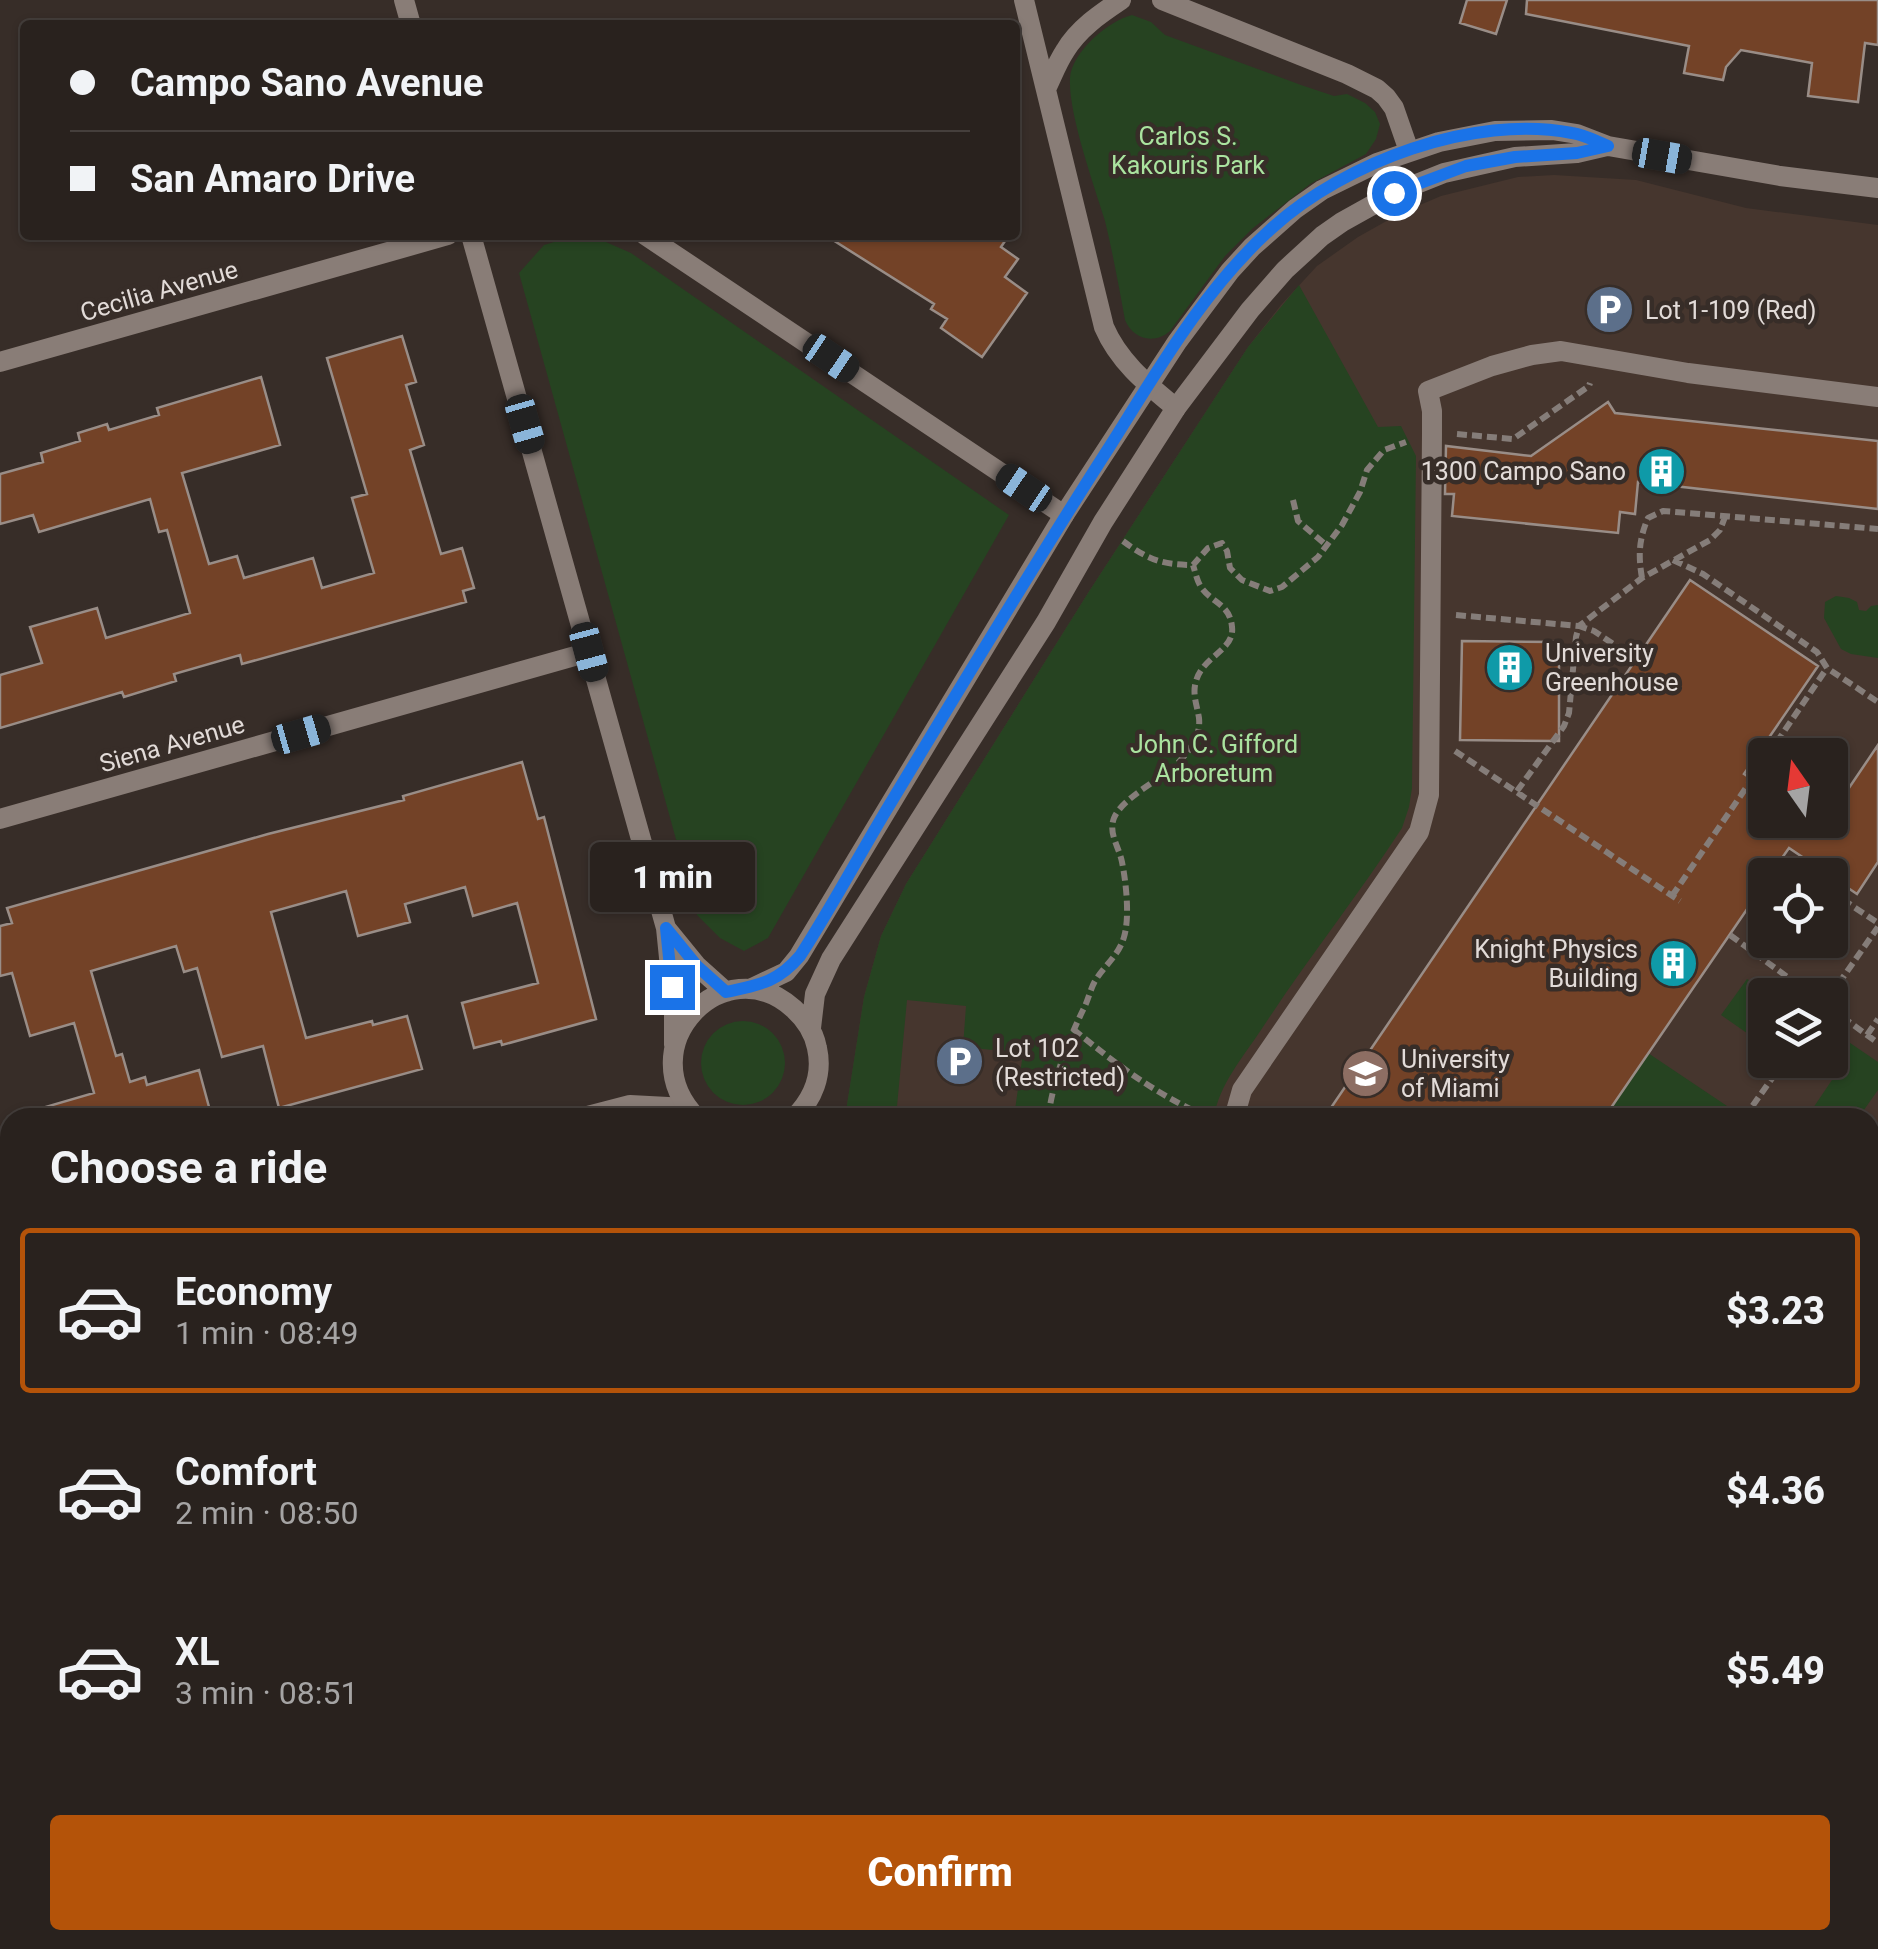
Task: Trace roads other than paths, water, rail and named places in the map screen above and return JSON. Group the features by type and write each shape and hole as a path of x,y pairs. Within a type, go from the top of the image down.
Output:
{"street":[{"path":"1024,0 1104,326 1117,352 1176,408"},
{"path":"1046,90 1065,50 1078,34 1121,0"},
{"path":"1162,0 1377,89 1394,108 1408,151"},
{"path":"674,1044 688,1016 712,997 750,989 786,972 800,956 1064,515 1148,385 1220,283 1295,209 1348,176 1408,151 1469,135 1526,130 1577,134 1608,146 1762,173 1878,188"},
{"path":"803,1108 818,1075 819,1059 810,1028 816,994 830,959 1038,634 1176,408 1266,291 1303,252 1342,222 1394,193 1466,166 1608,146"},
{"name":"Cecilia Avenue","path":"0,362 430,240"},
{"path":"472,240 666,928 674,1007 673,1076 689,1108"},
{"path":"652,240 1064,515"},
{"path":"1237,1108 1242,1090 1419,832 1429,795 1432,411 1428,391 1492,366 1561,351 1688,373 1878,397"},
{"name":"Siena Avenue","path":"0,819 589,652"},
{"path":"666,928 697,966 726,992"},
{"path":"750,989 785,1001 810,1028"},
{"path":"624,1108 647,1105 664,1108"}],"place":[{"name":"Lot 1-109 (Red)","path":"1610,310"},
{"name":"1300 Campo Sano","path":"1661,471"},
{"name":"University Greenhouse","path":"1510,667"},
{"name":"Knight Physics Building","path":"1673,963"},
{"name":"Lot 102 (Restricted)","path":"960,1062"},
{"name":"University of Miami","path":"1366,1073"}],"park label":[{"name":"Carlos S. Kakouris Park","path":"1188,150"},
{"name":"John C. Gifford Arboretum","path":"1214,758"}]}
